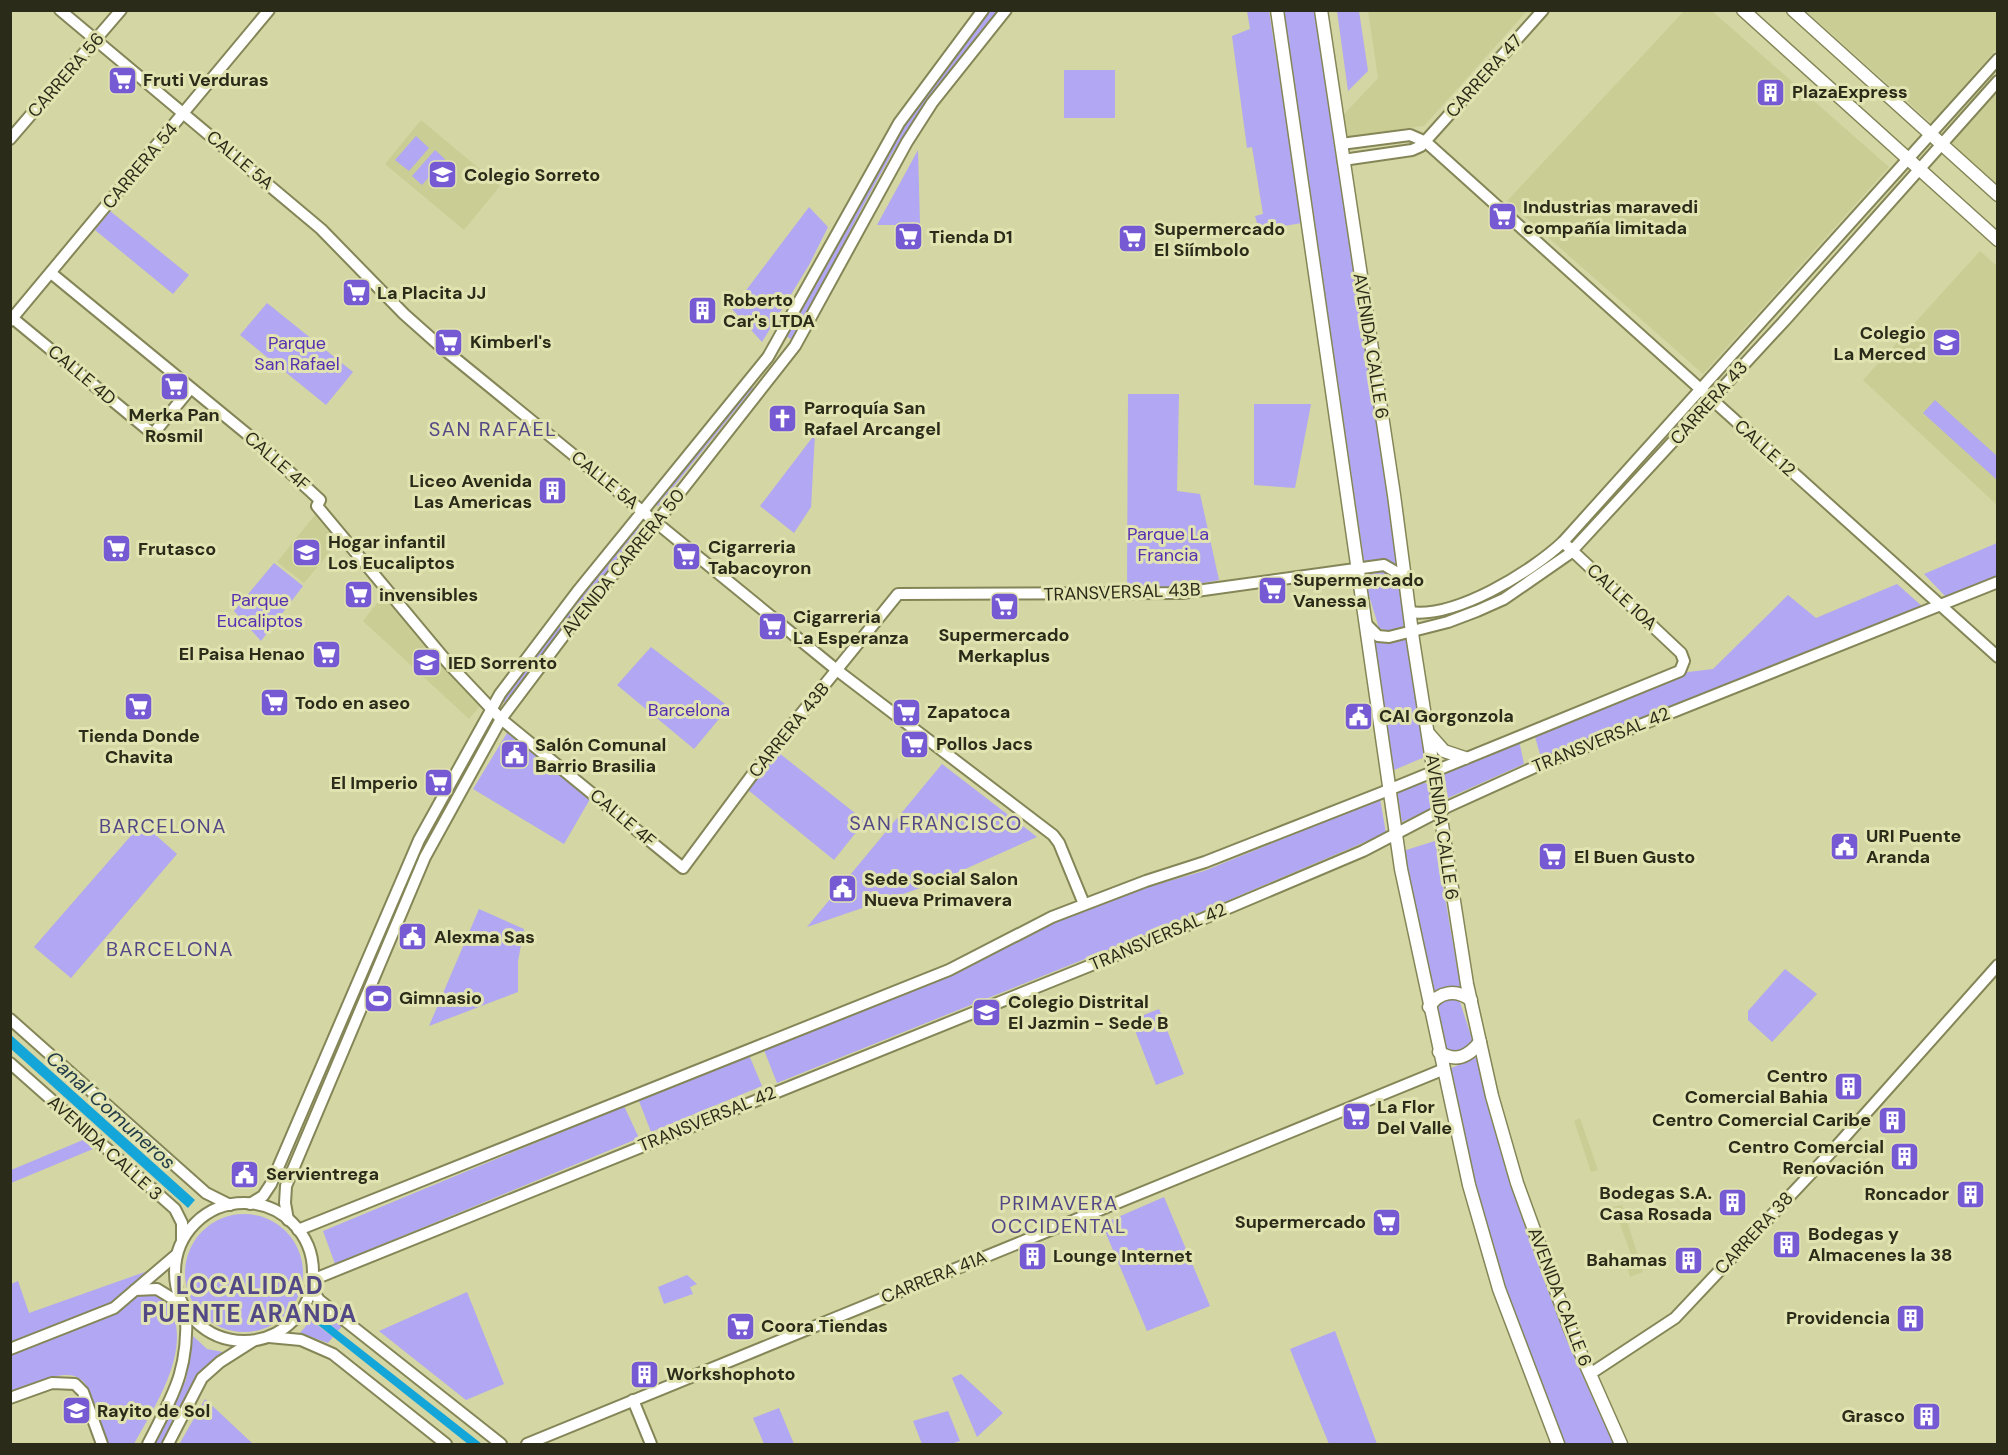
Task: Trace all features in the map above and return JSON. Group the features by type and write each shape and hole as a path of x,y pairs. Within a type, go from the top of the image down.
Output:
{"main road":[{"path":"1277,10 1396,834 1429,1007 1463,1164 1488,1252 1512,1325 1558,1444"},
{"name":"AVENIDA CALLE 6","path":"1321,10 1427,732 1471,1000 1517,1183 1570,1329 1622,1444"},
{"path":"1743,10 1998,240"},
{"path":"1794,10 1998,195"},
{"path":"1427,732 1444,751 1465,758"},
{"path":"1429,1007 1437,998 1446,993 1460,994 1471,1000"},
{"path":"1439,1052 1452,1058 1462,1057 1471,1053 1480,1042"}],"street":[{"name":"CALLE 5A","path":"60,10 321,229 404,314 440,346 838,671 1053,835 1059,843 1083,904"},
{"name":"CARRERA 56","path":"10,139 122,10"},
{"name":"CARRERA 54","path":"11,318 51,273 268,10"},
{"name":"AVENIDA CARRERA 50","path":"250,1204 263,1196 270,1184 418,840 491,708 509,680 571,601 768,357 898,123 983,10"},
{"name":"AVENIDA CARRERA 50","path":"288,1220 285,1203 286,1186 378,964 445,818 501,719 577,618 656,523 795,346 907,141 932,103 1006,10"},
{"name":"CARRERA 47","path":"1344,160 1412,150 1426,142 1543,10"},
{"name":"CARRERA 43","path":"1409,612 1432,612 1474,598 1533,566 1563,542 1843,234 1929,132 1998,59"},
{"name":"CARRERA 43","path":"1367,625 1381,637 1412,632 1456,620 1503,599 1573,551 1998,81"},
{"path":"1341,144 1410,135 1426,142"},
{"name":"CALLE 12","path":"1426,142 1998,657"},
{"name":"CALLE 4F","path":"51,273 264,448 320,500 317,506 448,663 501,719 683,868"},
{"name":"CALLE 4D","path":"11,318 153,434 190,389"},
{"name":"CALLE 10A","path":"1563,542 1681,653"},
{"name":"TRANSVERSAL 43B","path":"898,594 1182,593 1358,567 1388,566 1396,572 1406,586"},
{"name":"TRANSVERSAL 42","path":"311,1284 1125,951 1362,851 1439,811 1535,767 1998,582"},
{"name":"CARRERA 43B","path":"683,868 758,767 898,594"},
{"name":"TRANSVERSAL 42","path":"298,1230 949,970 1018,933 1083,904 1205,862 1675,674 1684,665 1681,653"},
{"name":"CARRERA 38","path":"1590,1374 1675,1318 1834,1149 1998,965"},
{"name":"AVENIDA CALLE 3","path":"10,1019 206,1193 231,1205"},
{"name":"AVENIDA CALLE 3","path":"10,1063 175,1209 182,1223 180,1247"},
{"name":"CARRERA 41A","path":"526,1444 1442,1070"},
{"path":"10,1349 102,1314 118,1305 167,1265 202,1218 231,1205 250,1204 266,1208 288,1220 298,1230 310,1256 311,1284 319,1300 501,1444"},
{"path":"148,1444 183,1367 187,1348 185,1308 175,1280 180,1247"},
{"path":"168,1444 202,1378 220,1362 260,1339 283,1329 298,1315 311,1284"},
{"path":"134,1290 157,1289 185,1308 199,1324 214,1334 234,1340 293,1338 325,1349 446,1444"},
{"path":"14,1397 52,1383 75,1384 83,1392 102,1444"},
{"path":"633,1400 651,1444"}],"shaded area":[{"path":"1368,10 1527,11 1424,126 1346,137 1344,114 1378,78"},
{"path":"1684,11 1712,11 1889,167 1703,374 1507,201"},
{"path":"1806,11 1997,11 1997,48 1931,123"},
{"path":"1997,90 1997,185 1950,142"},
{"name":"Colegio Sorreto","path":"421,120 500,186 464,230 385,164"},
{"name":"Colegio La Merced","path":"1980,251 1997,266 1997,505 1863,380"},
{"name":"Hogar infantil Los Eucaliptos","path":"315,515 338,542 304,583 277,562"},
{"name":"IED Sorrento","path":"385,593 481,705 469,719 363,621"},
{"path":"1580,1118 1598,1170 1591,1172 1574,1121"},
{"path":"1622,1205 1643,1272 1630,1277 1627,1266 1634,1263 1616,1213 1609,1215 1606,1208"}],"green space":[{"path":"988,11 997,11 942,81 904,135 791,339 786,336 817,283 886,150"},
{"path":"1247,11 1269,11 1302,223 1259,230 1255,216 1263,214 1252,147 1247,148 1232,36 1250,29"},
{"path":"1284,11 1316,11 1398,566 1387,560 1364,561"},
{"path":"1337,11 1359,11 1368,71 1348,91"},
{"path":"1064,70 1115,70 1115,118 1064,118"},
{"path":"416,136 429,148 409,171 395,160"},
{"path":"435,150 445,159 422,185 412,176"},
{"path":"918,150 920,225 877,225"},
{"path":"809,207 828,227 809,265 762,342 732,309"},
{"path":"110,211 189,275 173,294 95,230"},
{"name":"Parque San Rafael","path":"267,303 353,372 326,405 240,335"},
{"path":"750,384 753,388 658,506 654,503"},
{"name":"Parque La Francia","path":"1128,394 1179,394 1177,491 1200,494 1219,580 1176,588 1127,589"},
{"path":"1935,400 1997,456 1997,480 1923,413"},
{"path":"1254,404 1311,404 1295,488 1254,485"},
{"path":"815,434 811,507 794,533 760,506"},
{"path":"637,525 641,528 504,703 501,699 514,679"},
{"path":"1997,543 1997,576 1946,597 1924,574"},
{"name":"Parque Eucaliptos","path":"274,563 303,586 261,641 234,611"},
{"path":"1382,568 1392,572 1405,606 1403,627 1393,632 1379,628 1367,589 1368,575"},
{"path":"1897,584 1923,607 1541,758 1534,733 1688,672 1713,669 1788,595 1816,618"},
{"path":"1373,636 1383,642 1407,638 1427,756 1394,770"},
{"name":"Barcelona","path":"651,647 729,707 694,749 617,685"},
{"path":"507,733 590,799 564,844 473,789"},
{"path":"1519,740 1524,764 1448,798 1444,772"},
{"path":"779,753 865,821 834,860 748,790"},
{"path":"942,764 1037,837 929,885 807,927"},
{"path":"1423,782 1429,785 1433,808 1402,822 1397,793"},
{"path":"1380,799 1386,833 1194,915 777,1083 764,1050 964,970 1032,931 1068,916 1127,893 1204,871"},
{"path":"142,823 177,854 71,978 34,947"},
{"path":"1435,841 1461,989 1433,996 1403,851"},
{"path":"479,909 524,929 518,961 518,992 429,1026"},
{"path":"1785,969 1817,994 1772,1042 1748,1020 1748,1011"},
{"path":"1438,999 1459,999 1474,1045 1457,1053 1447,1049 1438,1027 1436,1011"},
{"path":"1159,1009 1184,1074 1156,1085 1131,1020"},
{"path":"749,1055 762,1086 651,1132 639,1101"},
{"path":"1477,1057 1503,1156 1535,1255 1572,1351 1614,1444 1565,1444 1512,1306 1483,1213 1449,1069"},
{"path":"624,1106 639,1138 335,1264 323,1231"},
{"path":"83,1140 93,1149 11,1183 11,1170"},
{"path":"1164,1197 1210,1306 1147,1331 1102,1224"},
{"path":"244,1214 267,1218 286,1231 299,1250 303,1273 299,1296 286,1315 267,1328 244,1332 221,1328 202,1315 189,1296 185,1273 189,1250 202,1231 221,1218"},
{"path":"159,1267 108,1306 11,1345 11,1284 18,1281 29,1313"},
{"path":"687,1275 697,1284 690,1287 693,1294 664,1304 658,1287"},
{"path":"156,1292 170,1308 176,1327 176,1347 172,1368 164,1389 134,1444 108,1444 93,1400 80,1378 70,1375 56,1376 11,1391 11,1353 113,1314 139,1293"},
{"path":"467,1292 504,1384 466,1400 379,1331"},
{"path":"321,1308 342,1326 338,1331 318,1315 313,1322 333,1337 328,1343 300,1333"},
{"path":"1335,1331 1377,1444 1329,1444 1290,1349"},
{"path":"193,1336 207,1349 223,1352 212,1361 194,1383 161,1444 153,1444 186,1380"},
{"path":"961,1374 1003,1413 977,1437 952,1378"},
{"path":"205,1399 253,1444 180,1443"},
{"path":"779,1408 794,1444 764,1444 753,1418"},
{"path":"948,1411 960,1441 951,1444 922,1444 913,1421"}],"water":[{"path":"11,1035 195,1200 188,1208 11,1049"},
{"path":"318,1315 482,1444 468,1444 313,1321"}],"place":[{"name":"Fruti Verduras","path":"122,80"},
{"name":"PlazaExpress","path":"1771,92"},
{"name":"Colegio Sorreto","path":"443,175"},
{"name":"Industrias maravedi compañía limitada","path":"1502,217"},
{"name":"Tienda D1","path":"908,237"},
{"name":"Supermercado El Siímbolo","path":"1133,239"},
{"name":"La Placita JJ","path":"356,293"},
{"name":"Roberto Car's LTDA","path":"702,310"},
{"name":"Kimberl's","path":"449,342"},
{"name":"Colegio La Merced","path":"1947,343"},
{"name":"Merka Pan Rosmil","path":"174,386"},
{"name":"Parroquía San Rafael Arcangel","path":"783,418"},
{"name":"Liceo Avenida Las Americas","path":"553,491"},
{"name":"Frutasco","path":"117,549"},
{"name":"Hogar infantil Los Eucaliptos","path":"307,552"},
{"name":"Cigarreria Tabacoyron","path":"687,557"},
{"name":"Supermercado Vanessa","path":"1272,590"},
{"name":"invensibles","path":"358,595"},
{"name":"Supermercado Merkaplus","path":"1004,606"},
{"name":"Cigarreria La Esperanza","path":"772,627"},
{"name":"El Paisa Henao","path":"326,654"},
{"name":"IED Sorrento","path":"427,663"},
{"name":"Todo en aseo","path":"274,703"},
{"name":"Tienda Donde Chavita","path":"139,707"},
{"name":"Zapatoca","path":"906,712"},
{"name":"CAI Gorgonzola","path":"1358,716"},
{"name":"Pollos Jacs","path":"915,744"},
{"name":"Salón Comunal Barrio Brasilia","path":"514,755"},
{"name":"El Imperio","path":"439,783"},
{"name":"URI Puente Aranda","path":"1845,846"},
{"name":"El Buen Gusto","path":"1553,857"},
{"name":"Sede Social Salon Nueva Primavera","path":"843,889"},
{"name":"Alexma Sas","path":"413,937"},
{"name":"Gimnasio","path":"378,998"},
{"name":"Colegio Distrital El Jazmin - Sede B","path":"987,1012"},
{"name":"Centro Comercial Bahia","path":"1849,1086"},
{"name":"La Flor Del Valle","path":"1356,1117"},
{"name":"Centro Comercial Caribe","path":"1892,1120"},
{"name":"Centro Comercial Renovación","path":"1905,1157"},
{"name":"Servientrega","path":"245,1174"},
{"name":"Roncador","path":"1970,1194"},
{"name":"Bodegas S.A. Casa Rosada","path":"1733,1203"},
{"name":"Supermercado","path":"1387,1222"},
{"name":"Bodegas y Almacenes la 38","path":"1787,1244"},
{"name":"Lounge Internet","path":"1032,1256"},
{"name":"Bahamas","path":"1688,1260"},
{"name":"Providencia","path":"1911,1318"},
{"name":"Coora Tiendas","path":"740,1326"},
{"name":"Workshophoto","path":"645,1374"},
{"name":"Rayito de Sol","path":"76,1411"},
{"name":"Grasco","path":"1926,1416"}],"district":[{"name":"SAN RAFAEL","path":"493,429"},
{"name":"SAN FRANCISCO","path":"936,823"},
{"name":"BARCELONA","path":"163,826"},
{"name":"BARCELONA","path":"170,949"},
{"name":"PRIMAVERA OCCIDENTAL","path":"1059,1214"},
{"name":"LOCALIDAD PUENTE ARANDA","path":"250,1299"}],"water label":[{"name":"Canal Comuneros","path":"111,1110"}]}
